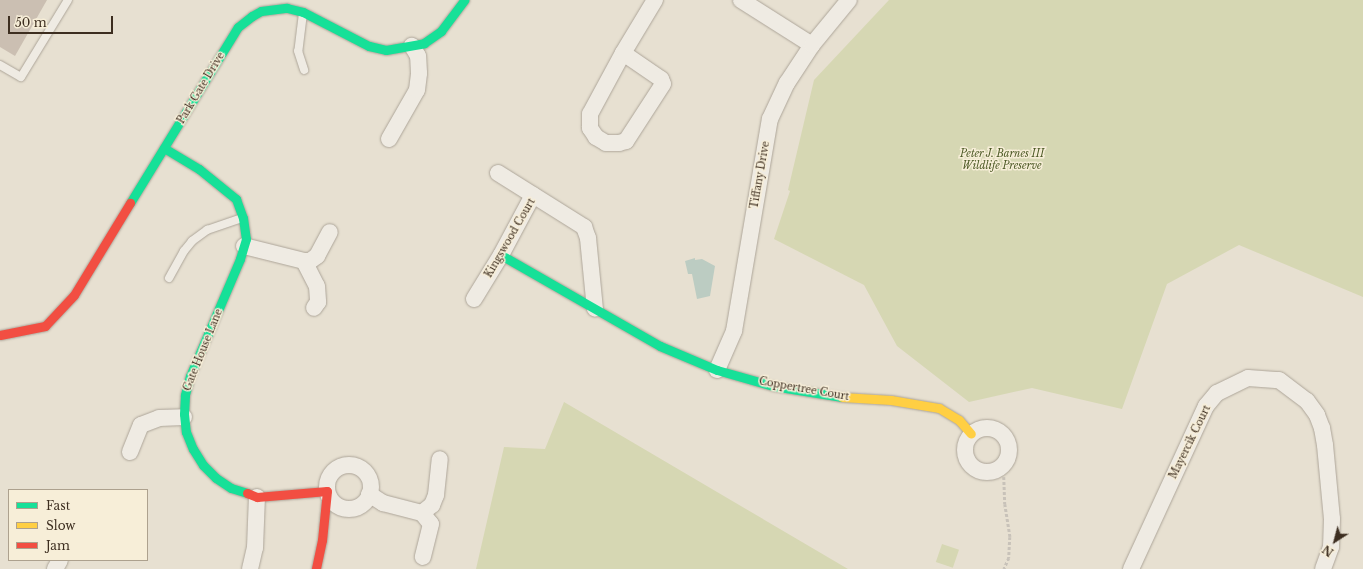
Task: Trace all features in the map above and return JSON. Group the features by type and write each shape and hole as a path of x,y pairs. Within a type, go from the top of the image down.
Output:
{"street":[{"name":"Park Gate Drive","path":"0,335 45,326 74,294 238,27 261,11 288,4 369,46 386,50 424,43 441,31 464,0"},
{"path":"623,53 661,79 663,84 626,141 619,143 606,143 596,137 590,128 590,114 623,53 655,0"},
{"path":"741,0 812,45"},
{"name":"Tiffany Drive","path":"717,370 734,331 770,119 787,83 812,45 849,0"},
{"path":"389,139 417,90 419,73 418,56 412,46"},
{"name":"Gate House Lane","path":"164,148 199,169 220,184 236,199 243,218 246,238 244,246 240,259 190,376 185,395 184,416 186,432 193,449 203,465 216,478 231,488 257,497"},
{"path":"498,173 533,195"},
{"name":"Kingswood Court","path":"474,299 501,254 533,195 584,228 588,238 595,309"},
{"path":"244,246 304,262 317,256 330,232"},
{"name":"Coppertree Court","path":"501,254 660,346 717,370 773,386 838,398 891,400 938,408 959,420 972,434"},
{"path":"304,262 317,286 318,302 314,308"},
{"name":"Mayercik Court","path":"1131,569 1206,406 1217,393 1248,378 1279,380 1308,401 1320,422 1325,445 1332,532 1331,547 1323,569"},
{"path":"130,452 140,425 159,418 184,416"},
{"path":"992,428 1004,436 1009,449 1005,463 1000,468 986,472 972,467 965,454 965,447 972,434 977,430 992,428"},
{"path":"422,513 432,505 436,495 440,459"},
{"path":"316,569 322,540 327,491 329,477 333,471 346,465 354,466 360,469 369,480 370,494 361,505 347,509 334,504 327,491"},
{"path":"250,569 255,548 257,497 327,491"},
{"path":"370,494 383,503 422,513 431,524 423,556"}],"lane":[{"path":"0,65 21,77 68,0"},
{"path":"303,12 298,51 304,70"},
{"path":"169,278 184,250 192,240 207,230 243,218"}],"path":[{"path":"1000,468 1004,477 1005,504 1010,536 1009,558 1004,569"}],"green space":[{"name":"Peter J. Barnes III Wildlife Preserve","path":"889,0 1363,0 1363,297 1239,245 1167,284 1122,409 1032,388 969,402 897,346 864,285 774,239 790,191 788,190 814,80"},
{"path":"564,402 848,569 476,569 504,447 545,449"},
{"path":"942,544 959,550 953,568 936,562"}],"shaded area":[{"path":"695,258 695,260 702,259 715,266 710,296 697,299 692,274 688,274 685,261"}],"building":[{"path":"0,0 47,0 15,56 0,47"}],"traffic: fast":[{"path":"130,203 238,27 252,16 261,11 287,8 303,12 369,46 386,50 424,43 441,31 464,0"},
{"path":"164,148 199,169 236,199 243,218 246,239 240,259 190,376 185,395 184,414 186,432 193,449 203,465 216,478 231,488 247,493"},
{"path":"501,255 660,346 717,370 773,386 842,397"}],"traffic: slow":[{"path":"842,397 891,400 939,408 959,420 971,434"}],"traffic: jam":[{"path":"0,335 45,326 74,295 130,203"},
{"path":"247,493 257,497 327,491 322,540 316,569"}]}
